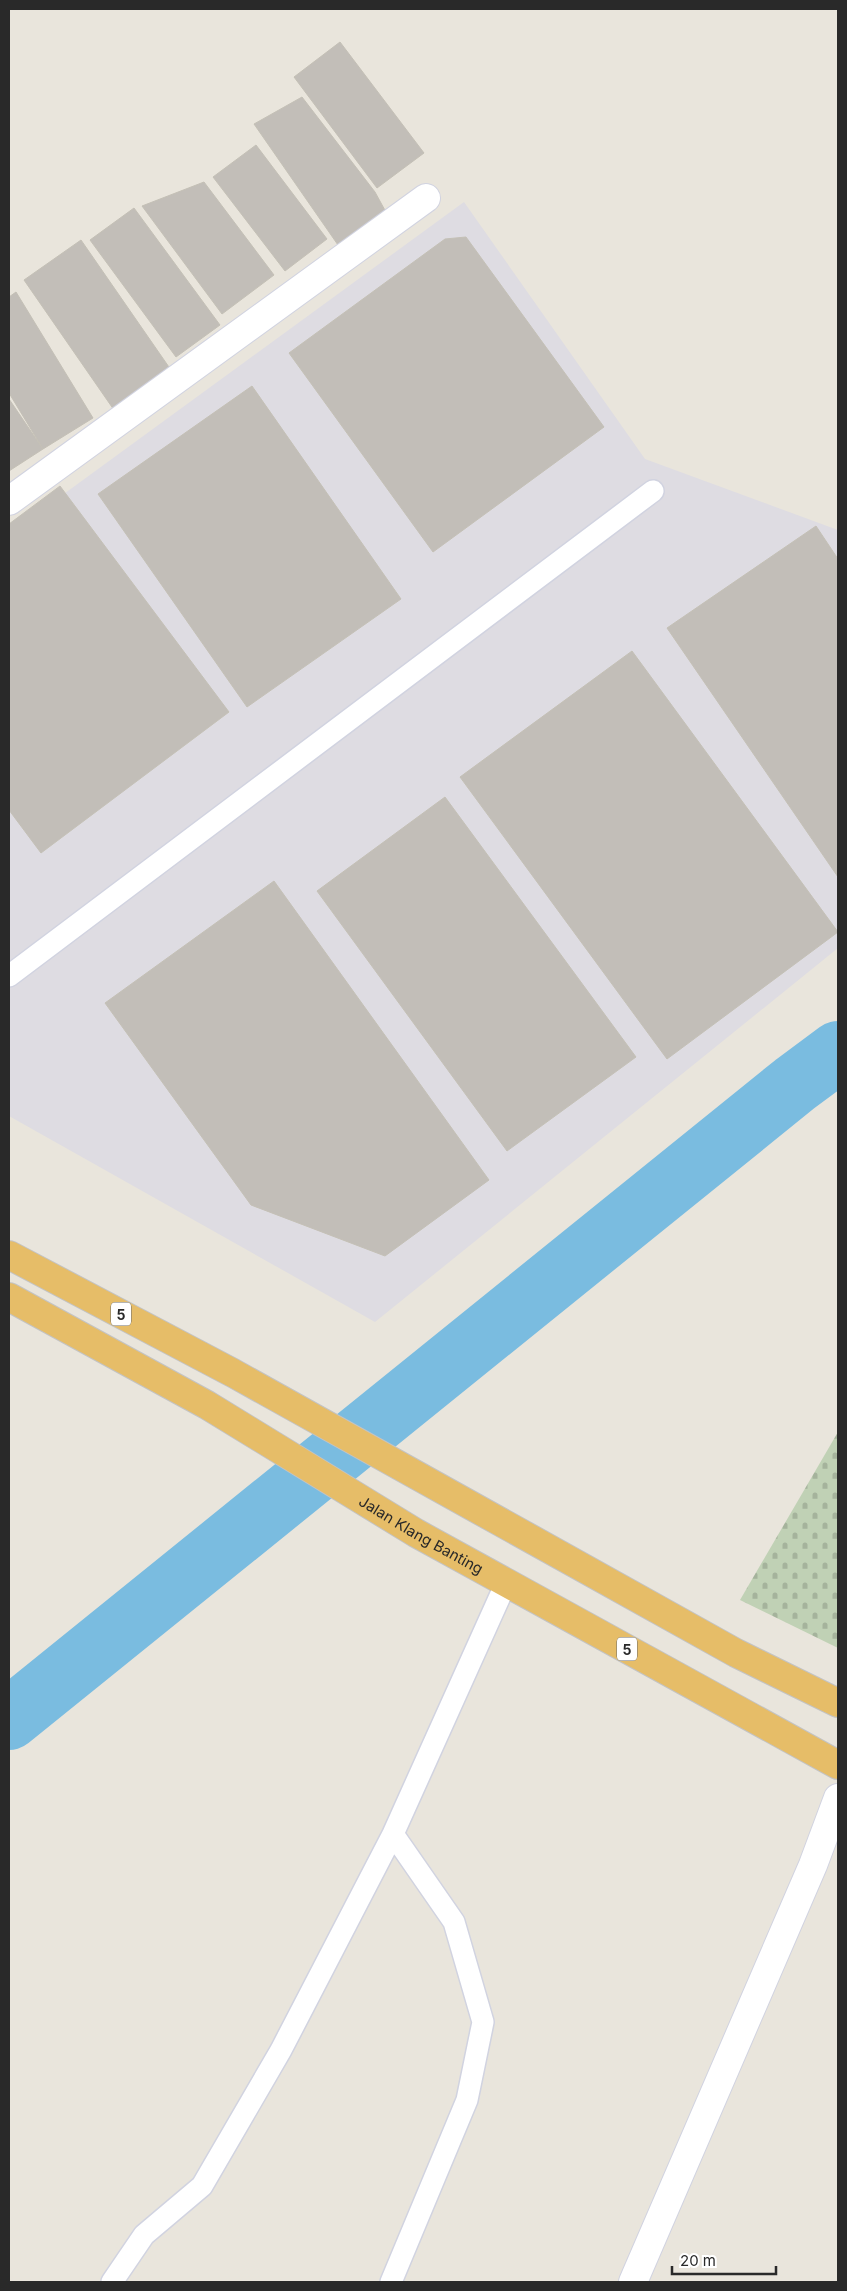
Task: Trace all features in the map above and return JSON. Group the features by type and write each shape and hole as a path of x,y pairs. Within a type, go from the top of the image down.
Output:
{"highway":[{"name":"5","path":"9,1255 233,1373 736,1653 838,1703"},
{"name":"Jalan Klang Banting","path":"9,1297 207,1405 416,1533 506,1584 838,1765"}],"street":[{"path":"9,501 426,198"},
{"path":"633,2282 812,1865 838,1798"}],"lane":[{"path":"9,976 653,492"},
{"path":"112,2282 144,2235 202,2186 281,2050 392,1834 506,1584"},
{"path":"390,2282 467,2100 483,2022 454,1922 392,1834"}],"shaded area":[{"path":"464,202 645,459 838,530 838,948 375,1322 9,1116 9,534"}],"green space":[{"path":"838,1432 838,1648 740,1600"}],"building":[{"path":"340,42 424,153 377,188 294,77"},
{"path":"302,97 375,192 387,214 338,245 254,124"},
{"path":"256,145 327,239 285,271 213,177"},
{"path":"204,182 274,275 222,314 142,206"},
{"path":"134,208 220,325 176,357 90,240"},
{"path":"466,237 604,427 433,552 289,353 445,239"},
{"path":"81,240 171,370 114,410 24,280"},
{"path":"16,292 93,418 43,449 9,393 9,297"},
{"path":"252,386 401,599 247,707 98,494"},
{"path":"9,399 43,449 9,471"},
{"path":"60,486 229,712 41,853 9,810 9,524"},
{"path":"816,526 838,559 838,877 667,628"},
{"path":"632,651 838,932 667,1059 460,777"},
{"path":"445,797 636,1057 507,1151 317,891"},
{"path":"274,881 489,1180 385,1256 251,1205 105,1003"}],"waterway":[{"path":"9,1719 795,1084 838,1052"}]}
